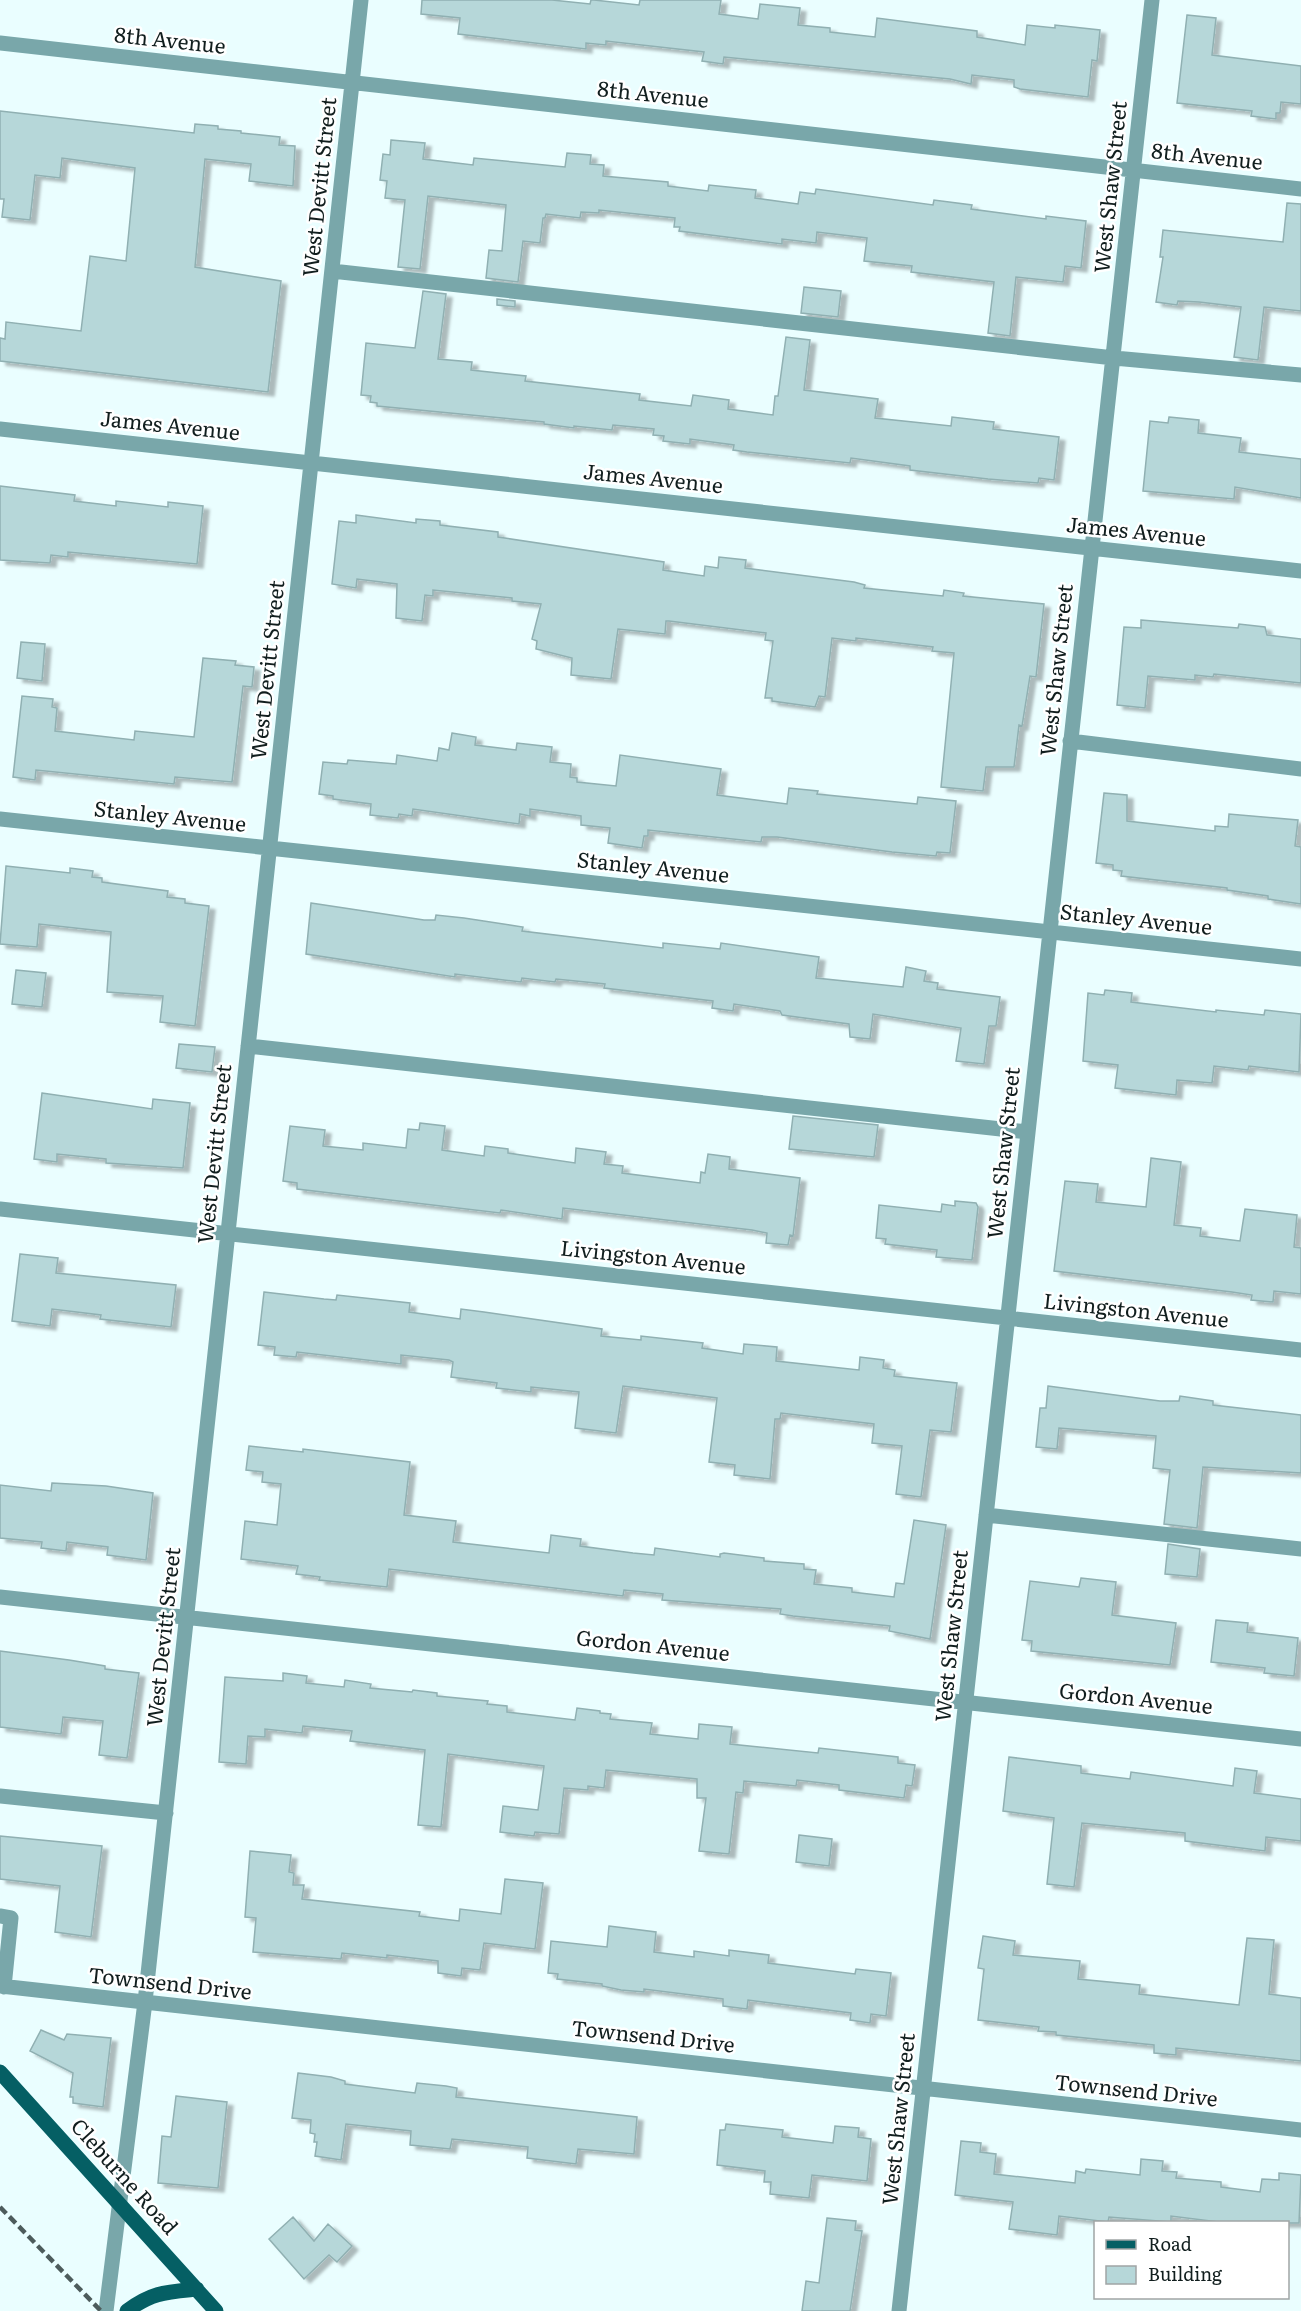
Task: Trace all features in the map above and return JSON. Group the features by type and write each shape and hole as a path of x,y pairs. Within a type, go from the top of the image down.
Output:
{"main road":[{"name":"Cleburne Road","path":"0,2072 216,2311"},
{"path":"127,2311 153,2295 197,2289"}],"street":[{"name":"West Devitt Street","path":"106,2311 146,2002 361,0"},
{"name":"West Shaw Street","path":"899,2311 1152,0"},
{"name":"8th Avenue","path":"0,43 1301,189"},
{"path":"332,271 1114,358 1301,375"},
{"name":"James Avenue","path":"0,429 1301,571"},
{"path":"1070,741 1301,769"},
{"name":"Stanley Avenue","path":"0,819 1301,959"},
{"path":"248,1046 1028,1132"},
{"name":"Livingston Avenue","path":"0,1209 1301,1350"},
{"path":"986,1515 1301,1550"},
{"name":"Gordon Avenue","path":"0,1597 1301,1739"},
{"path":"0,1796 166,1813"},
{"path":"0,1916 11,1918 2,1987"},
{"name":"Townsend Drive","path":"2,1987 1301,2130"}],"building":[{"path":"422,0 552,0 590,4 591,0 594,0 639,5 640,0 721,0 719,14 758,19 760,4 800,8 798,25 830,28 830,32 875,37 877,18 977,31 977,37 1025,45 1027,25 1055,28 1055,25 1100,30 1097,61 1092,60 1088,97 1020,89 1014,87 1014,80 972,75 971,84 950,79 724,57 723,64 702,61 704,52 606,41 606,45 586,43 586,49 458,34 460,18 421,14"},
{"path":"1187,15 1216,18 1212,55 1301,66 1301,104 1281,102 1280,113 1276,113 1276,119 1251,116 1252,111 1177,103"},
{"path":"0,111 194,133 195,124 218,126 218,129 280,137 279,145 295,146 293,186 249,181 251,164 205,159 195,267 281,281 268,392 0,361 0,338 5,339 6,322 81,331 90,256 126,261 135,168 62,158 60,178 35,175 30,220 2,217 4,199 0,199"},
{"path":"391,140 425,143 423,159 473,165 474,158 565,167 567,153 591,155 590,164 604,165 603,176 668,182 668,186 708,191 709,185 756,190 755,198 798,204 800,192 815,194 816,189 933,205 934,200 972,205 971,209 1046,219 1046,216 1086,221 1081,268 1065,266 1063,282 1016,277 1010,336 988,333 994,282 911,272 912,266 864,261 867,238 817,232 816,243 782,239 782,244 679,231 680,227 674,227 675,218 599,210 599,213 581,212 580,218 546,214 543,218 540,243 523,241 518,282 486,278 489,250 502,251 506,205 428,196 420,269 398,267 405,200 385,198 387,181 380,180 383,154 390,155"},
{"path":"1287,203 1301,204 1301,311 1264,307 1258,360 1234,357 1241,307 1199,302 1178,301 1177,305 1156,302 1163,257 1160,257 1163,230 1283,242"},
{"path":"804,287 841,291 838,317 801,313"},
{"path":"423,291 446,294 438,359 472,362 471,370 526,376 525,381 640,394 639,400 691,406 693,395 729,400 728,409 773,415 775,396 778,396 786,337 810,340 804,390 878,399 875,418 951,426 952,417 994,422 993,429 1059,437 1054,480 1039,478 1038,483 988,479 910,470 910,466 851,458 850,463 747,452 733,450 734,445 690,439 690,444 663,441 664,436 653,435 654,429 613,425 612,430 574,426 574,428 544,424 544,422 377,406 377,403 370,402 371,396 361,395 366,343 415,348"},
{"path":"497,299 515,301 515,307 497,305"},
{"path":"1169,417 1199,420 1198,433 1241,438 1239,452 1301,459 1301,498 1235,487 1234,499 1143,491 1150,421 1168,423"},
{"path":"0,486 75,495 74,501 116,506 116,501 168,507 168,502 203,506 197,564 68,552 68,557 51,555 50,563 0,560"},
{"path":"356,515 416,523 416,519 440,521 440,525 498,532 498,537 664,562 663,570 704,576 705,566 718,568 719,557 746,560 745,568 854,582 865,585 864,588 943,596 944,590 964,593 963,596 1044,604 1036,677 1030,676 1022,726 1019,725 1014,767 986,767 983,791 941,787 954,653 932,651 933,647 856,638 856,641 832,638 825,697 819,696 815,707 765,698 773,641 765,640 766,633 666,621 665,634 618,629 611,679 571,675 572,658 536,649 537,641 532,639 541,604 512,601 512,598 433,590 433,596 425,595 422,621 396,618 397,584 357,579 356,588 332,584 339,521 356,523"},
{"path":"1141,620 1238,628 1239,624 1265,627 1267,635 1301,639 1301,683 1214,674 1213,677 1195,675 1195,680 1148,676 1145,708 1117,705 1124,627 1141,628"},
{"path":"21,642 45,644 42,681 17,678"},
{"path":"203,658 236,661 235,665 254,667 252,687 243,686 232,782 175,777 174,784 36,770 35,780 13,777 22,696 53,699 52,707 57,708 55,731 134,740 135,731 194,737"},
{"path":"452,733 476,737 475,745 516,750 517,743 552,747 550,762 571,764 570,777 577,778 577,782 616,786 620,755 721,769 717,795 787,804 789,788 818,791 817,794 917,804 918,797 956,801 950,853 937,852 936,856 777,837 762,837 761,842 648,830 648,836 644,836 642,848 608,843 610,828 581,825 581,816 530,809 530,816 520,814 519,824 413,809 412,816 399,814 398,818 370,815 371,804 333,799 333,796 319,794 323,762 347,764 348,760 396,764 397,755 437,761 439,748 449,750"},
{"path":"1104,793 1127,795 1127,821 1215,831 1215,826 1228,827 1229,814 1298,820 1295,846 1301,847 1301,904 1268,899 1268,896 1227,890 1227,888 1121,876 1122,871 1113,870 1113,865 1096,863"},
{"path":"6,866 70,873 70,868 93,871 92,877 102,878 102,882 168,891 167,897 185,899 185,903 209,906 195,1026 160,1022 163,996 107,992 111,932 39,924 37,947 0,944"},
{"path":"311,903 424,920 435,920 436,915 464,918 523,927 522,931 663,948 663,943 720,949 721,943 819,957 816,978 903,987 906,967 926,971 924,981 938,983 937,989 1000,997 996,1026 989,1026 984,1064 956,1061 961,1028 873,1014 870,1039 850,1037 849,1024 782,1015 780,1011 734,1004 733,1011 712,1008 713,1001 604,988 605,984 522,978 521,982 455,974 455,977 306,954"},
{"path":"16,970 46,973 42,1007 12,1004"},
{"path":"1105,990 1132,993 1131,1002 1216,1012 1216,1010 1264,1015 1265,1010 1301,1014 1299,1072 1249,1066 1248,1070 1214,1066 1212,1083 1177,1080 1176,1095 1115,1088 1118,1065 1083,1061 1088,993 1104,995"},
{"path":"179,1044 215,1047 212,1072 176,1068"},
{"path":"42,1093 152,1109 153,1099 190,1103 183,1168 106,1163 106,1159 57,1154 57,1162 34,1159"},
{"path":"793,1116 878,1125 874,1157 789,1149"},
{"path":"420,1123 445,1126 442,1150 484,1156 485,1146 508,1149 508,1153 575,1163 576,1148 606,1152 604,1164 623,1166 622,1173 700,1183 701,1172 705,1173 708,1154 730,1157 729,1169 800,1178 793,1236 790,1235 788,1245 766,1243 767,1233 752,1230 563,1208 562,1219 501,1210 500,1213 297,1189 297,1183 283,1181 290,1126 325,1130 323,1146 363,1150 363,1143 406,1148 408,1129 419,1130"},
{"path":"1151,1158 1181,1162 1174,1225 1201,1228 1200,1236 1240,1241 1245,1209 1297,1215 1294,1247 1301,1248 1301,1294 1274,1291 1273,1302 1251,1300 1252,1295 1232,1292 1054,1271 1065,1181 1098,1184 1096,1202 1146,1207"},
{"path":"955,1201 976,1203 978,1207 972,1260 936,1257 937,1250 885,1244 886,1239 876,1238 879,1205 941,1212 942,1204 955,1206"},
{"path":"20,1254 58,1258 56,1273 176,1285 171,1327 100,1319 101,1315 52,1309 50,1326 12,1321"},
{"path":"264,1292 336,1300 337,1295 410,1303 409,1312 460,1319 461,1309 602,1329 601,1336 641,1340 641,1336 703,1343 702,1348 743,1354 744,1344 777,1347 776,1361 859,1370 860,1357 884,1360 883,1368 895,1370 894,1376 957,1383 951,1432 930,1430 921,1497 896,1494 902,1446 872,1443 874,1424 781,1413 780,1419 775,1419 770,1479 734,1475 735,1465 709,1462 717,1398 623,1386 616,1433 575,1428 579,1392 531,1387 531,1392 496,1388 497,1383 451,1377 453,1362 449,1360 401,1355 401,1364 297,1352 296,1357 274,1355 275,1347 258,1345"},
{"path":"1048,1386 1160,1401 1179,1401 1180,1396 1213,1401 1213,1405 1301,1415 1301,1473 1203,1467 1197,1528 1164,1524 1170,1470 1153,1468 1156,1436 1059,1428 1057,1449 1036,1447 1040,1408 1046,1408"},
{"path":"249,1446 303,1452 303,1449 410,1462 404,1515 456,1521 453,1542 549,1553 551,1535 581,1539 580,1546 633,1553 654,1555 655,1548 720,1557 720,1554 724,1553 764,1558 764,1561 804,1564 804,1569 816,1570 814,1584 852,1588 852,1592 894,1597 896,1583 904,1584 914,1520 946,1525 930,1639 889,1631 890,1626 780,1614 781,1609 662,1600 663,1594 624,1590 623,1596 389,1569 387,1587 319,1580 320,1577 296,1574 298,1566 241,1559 245,1521 277,1525 281,1484 262,1482 263,1472 246,1470"},
{"path":"52,1483 106,1486 153,1493 146,1560 107,1555 108,1547 67,1542 66,1551 41,1548 42,1542 0,1538 0,1485 51,1491"},
{"path":"1168,1544 1200,1549 1197,1577 1165,1574"},
{"path":"1081,1578 1116,1582 1112,1615 1176,1623 1170,1665 1031,1651 1032,1641 1022,1640 1030,1581 1079,1587"},
{"path":"1216,1620 1248,1623 1247,1632 1298,1638 1294,1676 1264,1673 1265,1668 1211,1662"},
{"path":"0,1651 69,1660 105,1666 105,1669 139,1673 127,1758 99,1755 103,1721 63,1717 61,1734 0,1727"},
{"path":"283,1673 307,1676 306,1683 344,1687 345,1680 371,1684 370,1688 412,1692 413,1690 437,1693 437,1696 488,1701 487,1704 507,1706 507,1712 575,1720 577,1708 600,1711 600,1713 611,1714 610,1719 652,1723 650,1734 698,1739 699,1724 732,1727 730,1744 818,1753 819,1748 898,1757 898,1763 915,1765 912,1786 906,1785 904,1798 839,1790 839,1785 797,1780 796,1786 744,1781 743,1793 736,1792 729,1854 699,1851 706,1798 697,1798 697,1779 606,1770 604,1788 588,1786 588,1790 564,1788 559,1834 535,1832 534,1836 500,1832 503,1806 538,1810 544,1766 448,1754 441,1827 418,1825 425,1750 350,1741 352,1731 303,1726 302,1733 265,1729 265,1737 248,1736 246,1764 219,1762 225,1677 283,1681"},
{"path":"1009,1757 1081,1766 1081,1773 1130,1779 1131,1772 1233,1786 1235,1768 1257,1771 1254,1793 1301,1799 1301,1841 1266,1837 1265,1851 1185,1841 1185,1833 1082,1823 1074,1887 1047,1884 1054,1818 1003,1811"},
{"path":"799,1835 832,1839 829,1866 796,1862"},
{"path":"0,1836 102,1846 91,1937 55,1932 60,1886 0,1879"},
{"path":"250,1851 291,1855 289,1872 294,1873 293,1885 304,1885 302,1899 420,1912 419,1916 459,1921 460,1909 501,1914 505,1879 543,1883 535,1949 484,1943 480,1970 462,1968 461,1976 438,1973 438,1961 387,1955 387,1958 342,1953 341,1959 253,1952 256,1918 245,1917"},
{"path":"609,1926 656,1932 654,1952 694,1957 694,1951 729,1956 729,1950 769,1955 768,1963 855,1974 856,1969 891,1973 886,2016 871,2014 870,2023 850,2020 851,2013 748,2000 747,2009 723,2006 723,1999 644,1989 644,1992 621,1990 602,1986 602,1984 557,1979 558,1974 548,1973 551,1941 607,1947"},
{"path":"983,1936 1015,1941 1013,1955 1080,1961 1078,1979 1140,1985 1139,1994 1239,2005 1247,1938 1274,1940 1269,1994 1301,1998 1301,2061 1176,2048 1176,2055 1154,2053 1154,2045 1056,2035 1056,2032 1038,2031 1039,2027 978,2020 984,1969 978,1968"},
{"path":"41,2030 64,2040 67,2034 111,2038 103,2107 73,2103 73,2097 70,2097 73,2073 30,2051"},
{"path":"298,2073 331,2077 345,2081 345,2084 415,2093 417,2083 446,2086 457,2088 456,2097 637,2117 634,2154 578,2149 576,2164 527,2158 528,2147 452,2139 450,2149 410,2145 411,2131 346,2124 341,2160 315,2156 317,2142 314,2142 315,2134 310,2133 311,2120 292,2118"},
{"path":"176,2096 227,2102 218,2188 158,2183 162,2136 171,2137"},
{"path":"726,2124 783,2130 782,2137 833,2143 835,2126 859,2128 858,2137 871,2139 867,2181 812,2175 809,2198 770,2194 771,2182 764,2182 765,2171 717,2165 720,2130 725,2130"},
{"path":"961,2141 981,2143 980,2152 996,2154 994,2174 1075,2183 1076,2171 1085,2173 1086,2169 1140,2175 1141,2159 1163,2161 1162,2171 1177,2172 1176,2178 1221,2182 1221,2187 1260,2192 1262,2179 1279,2180 1279,2173 1301,2175 1299,2223 1211,2221 1171,2216 1171,2221 1109,2217 1108,2221 1100,2221 1059,2216 1057,2235 1009,2229 1013,2202 955,2195"},
{"path":"293,2217 314,2241 328,2224 352,2246 337,2262 329,2255 304,2279 269,2239"},
{"path":"827,2218 856,2221 855,2230 862,2231 850,2311 802,2311 806,2281 819,2283"}],"railway":[{"path":"0,2207 101,2311"}]}
